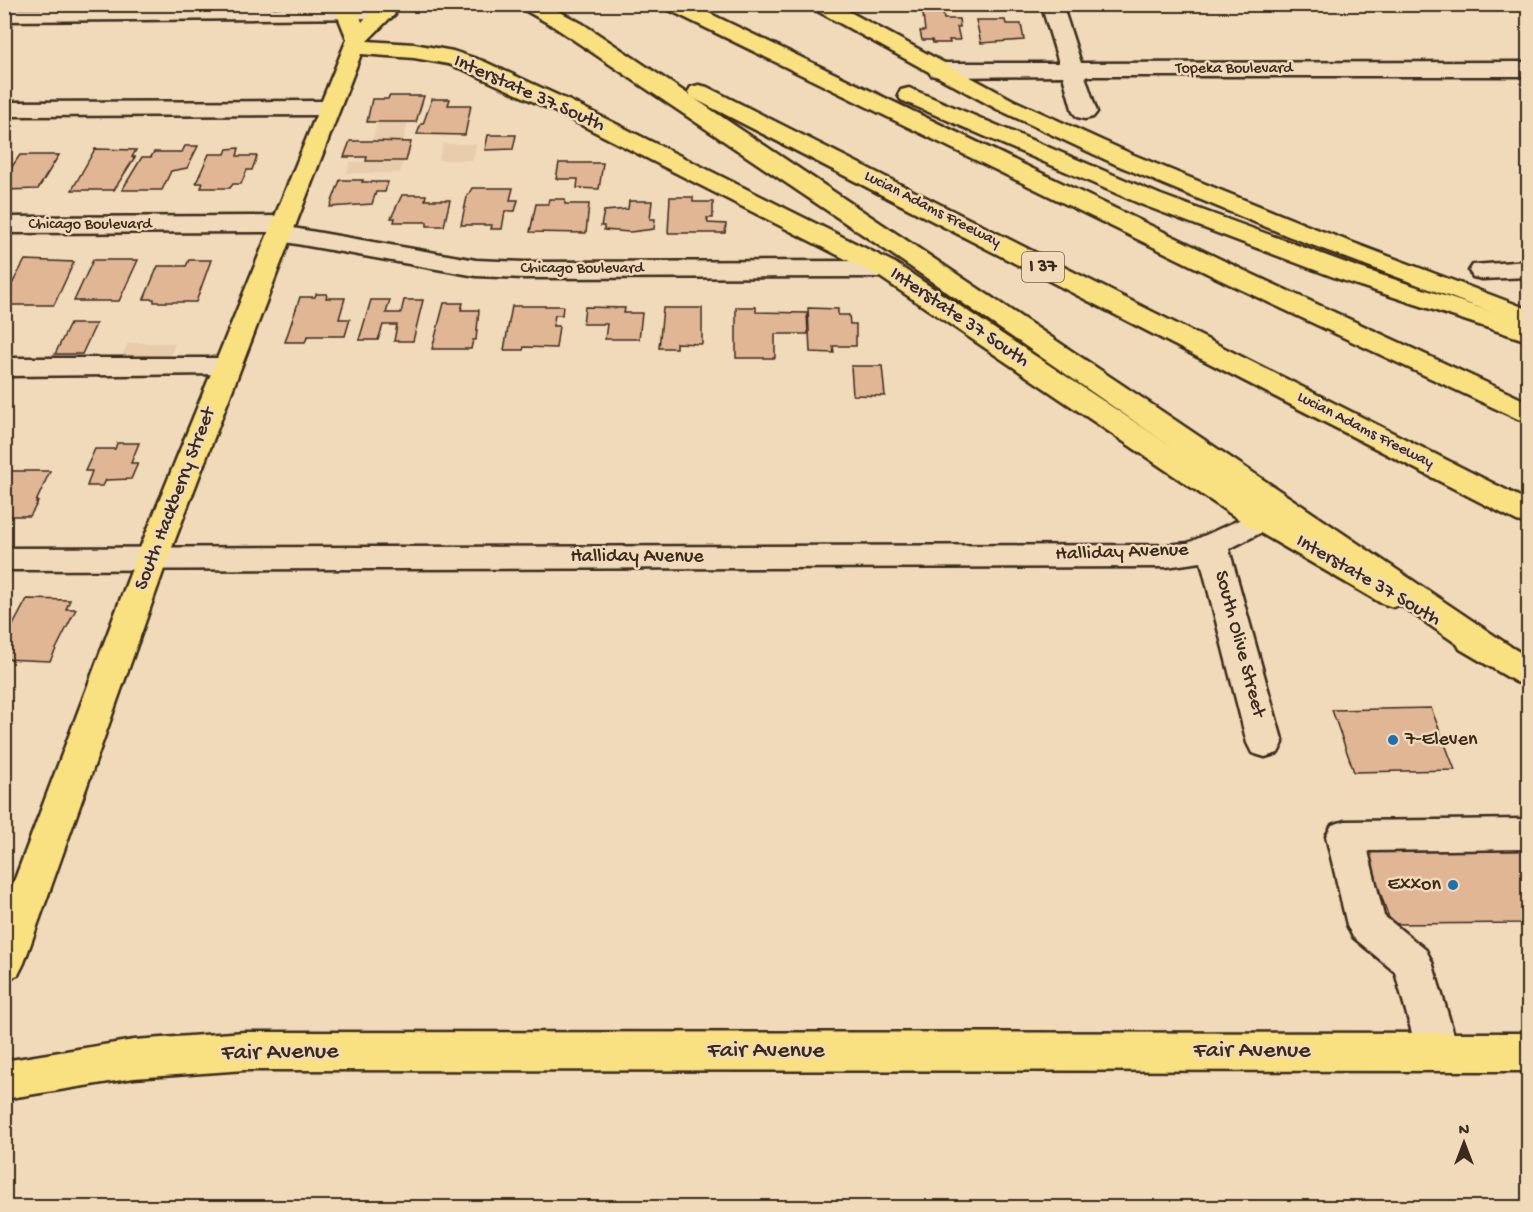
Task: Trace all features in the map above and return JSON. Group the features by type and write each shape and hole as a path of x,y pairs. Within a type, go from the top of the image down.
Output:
{"main road":[{"name":"Lucian Adams Freeway","path":"528,4 1528,514"},
{"path":"672,4 1234,276 1528,413"},
{"path":"688,4 977,122 1152,200 1348,273 1528,333"},
{"path":"819,4 939,70 1069,135 1285,226 1528,318"},
{"name":"South Hackberry Street","path":"4,963 152,558 329,108 352,26 387,9"},
{"path":"557,19 938,272 1498,655"},
{"name":"Interstate 37 South","path":"352,26 414,51 453,58 475,66 562,106 886,269 1261,520 1528,673"},
{"name":"Fair Avenue","path":"4,1080 134,1059 245,1052 1528,1052"}],"street":[{"path":"1051,4 1085,112"},
{"path":"4,15 352,26"},
{"name":"Topeka Boulevard","path":"939,70 1528,69"},
{"path":"4,109 329,108"},
{"name":"Chicago Boulevard","path":"4,225 281,229 476,268 524,270 886,269"},
{"path":"1482,271 1528,269"},
{"path":"4,367 227,366"},
{"name":"Halliday Avenue","path":"4,559 1166,556 1194,553 1261,520"},
{"name":"South Olive Street","path":"1212,545 1265,743"},
{"path":"1438,1052 1413,962 1367,925 1345,836 1528,834"}],"shaded area":[{"path":"408,122 403,142 372,141 378,123"},
{"path":"443,144 476,144 473,160 439,160"},
{"path":"350,162 403,162 400,173 347,173"},
{"path":"128,343 175,343 169,359 120,360"}],"building":[{"path":"987,4 1015,4 1017,11 988,11"},
{"path":"922,6 941,6 944,19 959,19 960,27 957,27 960,40 949,40 950,43 933,43 932,40 922,40 920,31 925,31"},
{"path":"976,20 1005,20 1006,24 1021,24 1024,40 981,43"},
{"path":"389,96 424,96 416,122 367,122 372,99 388,99"},
{"path":"432,99 450,99 448,105 471,105 465,135 417,134"},
{"path":"488,135 516,135 513,149 485,150"},
{"path":"350,141 411,142 406,161 366,161 367,157 344,157"},
{"path":"185,146 198,146 187,168 171,171 162,190 122,190 142,157 151,157 154,152 182,152"},
{"path":"239,148 237,156 257,156 252,170 247,170 241,184 233,184 230,188 201,188 203,183 196,183 209,154 225,154 227,149"},
{"path":"95,149 136,150 132,157 135,157 114,190 72,190"},
{"path":"20,155 59,155 38,189 4,190 4,178"},
{"path":"559,163 603,163 599,189 577,188 578,179 556,179"},
{"path":"340,180 388,182 385,192 376,192 372,204 330,207"},
{"path":"472,188 513,188 510,200 518,200 515,211 505,211 502,229 491,229 492,225 461,225 467,197"},
{"path":"402,195 426,195 425,200 450,200 444,226 427,226 427,222 394,222 395,218 391,218"},
{"path":"670,197 693,197 693,202 713,202 713,218 707,218 708,223 726,224 725,233 668,233"},
{"path":"549,199 565,199 565,204 589,204 586,233 530,232 536,204 548,204"},
{"path":"629,201 652,201 650,219 655,219 654,229 630,232 604,230 604,226 601,226 604,211 628,209"},
{"path":"25,260 74,262 54,305 4,305 4,299"},
{"path":"93,260 138,260 119,301 74,301"},
{"path":"189,260 211,260 196,302 154,302 154,299 144,299 158,266 186,266"},
{"path":"316,294 327,294 326,298 345,298 339,319 350,319 345,336 308,336 305,342 285,342 300,297 315,297"},
{"path":"371,300 390,300 386,313 401,313 404,300 423,300 413,341 394,341 397,325 383,325 378,340 359,340"},
{"path":"444,303 463,303 461,310 479,310 476,340 473,340 471,349 432,349"},
{"path":"512,306 563,306 562,315 555,315 553,326 559,326 556,348 524,347 523,350 504,350"},
{"path":"585,307 625,308 624,313 642,313 639,339 605,339 607,324 583,324"},
{"path":"736,307 756,307 756,312 807,313 808,334 775,334 775,358 736,358"},
{"path":"663,308 702,308 702,344 676,343 676,348 659,348"},
{"path":"808,308 838,309 838,315 849,315 850,324 856,324 856,346 833,346 834,353 810,352"},
{"path":"70,324 96,324 82,354 55,354"},
{"path":"851,366 882,366 885,396 853,395"},
{"path":"117,443 139,443 131,463 138,463 131,479 106,480 103,486 87,486 92,471 85,471 95,449 115,449"},
{"path":"5,471 50,471 30,516 4,516"},
{"path":"27,599 70,600 66,609 76,609 50,661 4,659 4,642"},
{"name":"7-Eleven","path":"1431,708 1455,770 1354,772 1332,710"},
{"name":"Exxon","path":"1528,846 1528,923 1391,924 1365,848"}],"place":[{"name":"7-Eleven","path":"1393,740"},
{"name":"Exxon","path":"1453,885"}]}
